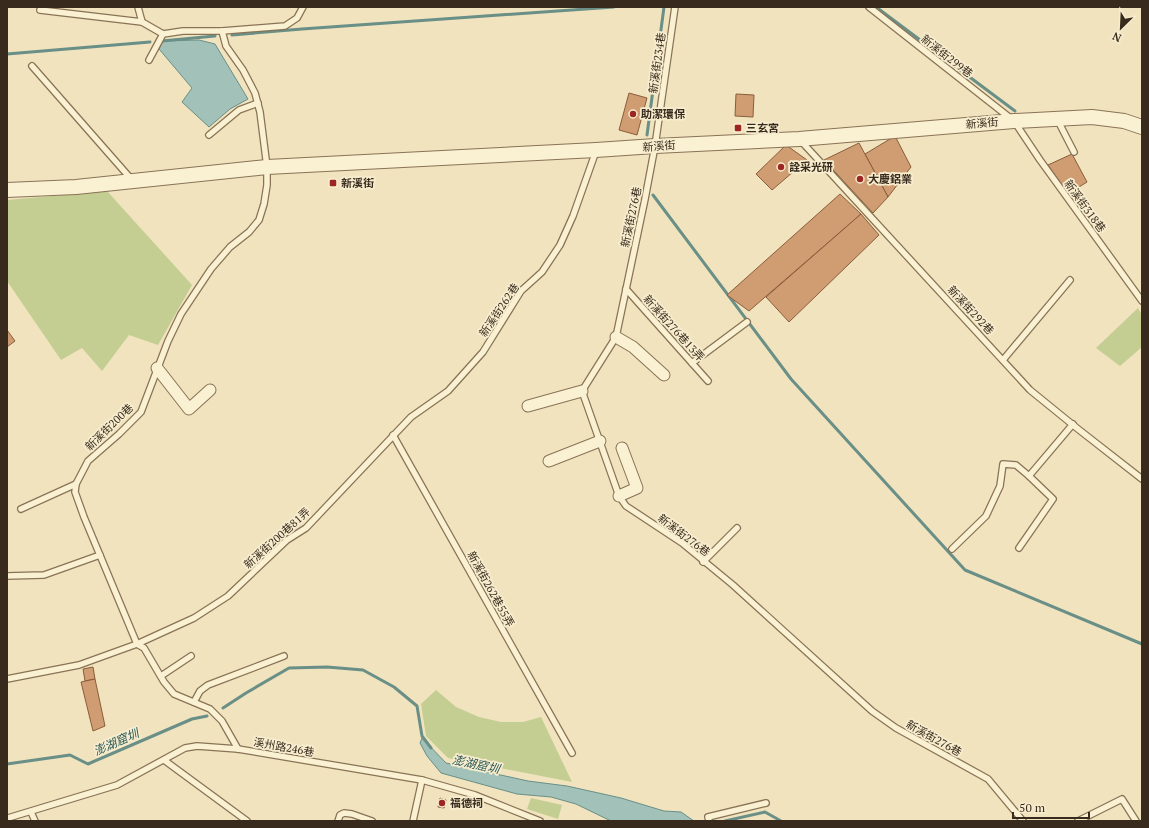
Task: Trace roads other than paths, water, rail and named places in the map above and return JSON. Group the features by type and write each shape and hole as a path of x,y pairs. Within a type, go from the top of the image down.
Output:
{"street":[{"name":"新溪街","path":"7,190 76,187 267,167 799,139 1014,121 1092,117 1124,121 1142,127"},
{"path":"616,337 633,347 664,375"},
{"path":"157,368 189,409 210,390"},
{"path":"528,406 582,391"},
{"path":"549,461 600,441"},
{"path":"619,496 636,488 622,448"}],"lane":[{"path":"138,7 142,22"},
{"path":"40,10 142,22 163,34 183,31 222,31 285,26 297,18 303,7"},
{"name":"新溪街234巷","path":"655,146 675,7"},
{"name":"新溪街299巷","path":"869,7 1014,121"},
{"name":"新溪街200巷","path":"76,484 88,461 119,434 140,412 168,341 181,314 211,268 230,247 249,232 259,220 264,204 267,185 267,167 260,112 255,93 243,70 226,46 222,31"},
{"path":"149,60 163,34"},
{"path":"32,66 133,181"},
{"path":"209,135 239,110 258,103"},
{"path":"1057,119 1074,152"},
{"name":"新溪街318巷","path":"1014,121 1040,160 1142,301"},
{"name":"新溪街292巷","path":"799,139 1030,390 1142,479"},
{"name":"新溪街276巷","path":"655,146 616,337 582,391 619,496 626,506 682,543 733,586 872,711 896,728 988,779 1023,821"},
{"name":"新溪街262巷","path":"393,435 411,417 448,391 483,352 521,291 542,272 560,245 596,150"},
{"path":"1003,360 1070,280"},
{"name":"新溪街276巷13弄","path":"626,289 708,380"},
{"path":"692,363 747,322"},
{"path":"1029,476 1072,424"},
{"name":"新溪街200巷81弄","path":"7,680 79,665 137,644 194,618 228,596 287,540 306,528 393,435"},
{"name":"新溪街262巷55弄","path":"393,435 572,753"},
{"path":"952,549 986,516 1000,486 1003,464 1016,465 1053,499 1019,548"},
{"path":"21,509 76,484"},
{"path":"76,484 75,492 84,517 137,644 144,648 174,694 210,709 222,721 238,749"},
{"path":"703,562 737,528"},
{"path":"7,576 44,575 100,555"},
{"path":"161,676 191,656"},
{"path":"194,702 200,691 208,685 284,656"},
{"name":"溪州路246巷","path":"8,821 8,818 117,786 185,748 197,746 238,749 422,780 479,797 540,821"},
{"path":"164,760 246,821"},
{"path":"413,821 422,780"},
{"path":"1078,821 1122,799 1136,821"},
{"path":"708,819 766,803"},
{"path":"31,812 35,821"},
{"path":"338,821 340,816 344,813 372,821"}],"water":[{"path":"199,40 215,44 248,99 230,109 209,127 182,102 192,88 159,49 162,41"},
{"path":"422,738 446,763 528,781 567,786 621,798 664,811 681,812 694,821 611,821 576,804 551,797 517,794 441,773 427,756 420,743"}],"waterway":[{"path":"232,35 614,7"},
{"path":"647,135 664,7"},
{"path":"876,7 1015,111"},
{"path":"162,41 215,36"},
{"path":"7,54 150,42"},
{"path":"653,195 791,379 965,570 1142,644"},
{"name":"澎湖窟圳","path":"223,708 289,668 327,667 363,670 394,687 417,706 422,736 431,748"},
{"name":"澎湖窟圳","path":"7,764 70,755 88,764 192,719 207,716"},
{"name":"澎湖窟圳","path":"725,821 765,812 781,821"}],"place":[{"name":"助潔環保","path":"633,114"},
{"name":"三玄宮","path":"738,128"},
{"name":"詮采光研","path":"781,167"},
{"name":"大慶鋁業","path":"860,179"},
{"name":"新溪街","path":"333,183"},
{"name":"福德祠","path":"442,803"}]}
